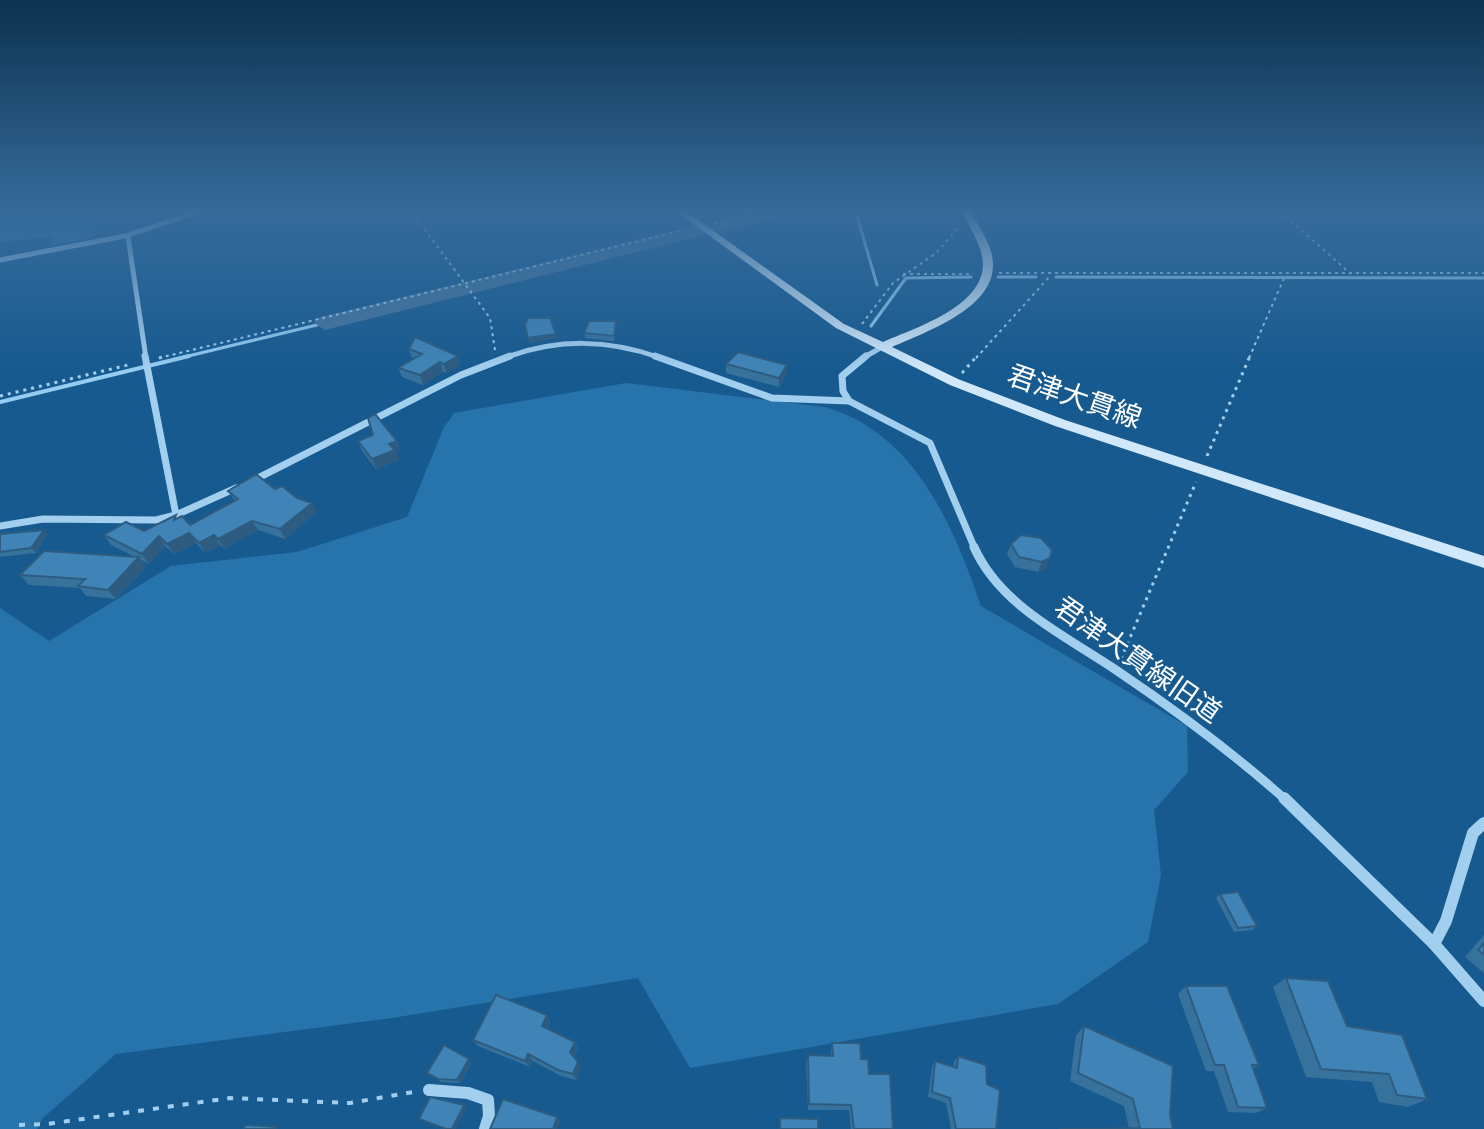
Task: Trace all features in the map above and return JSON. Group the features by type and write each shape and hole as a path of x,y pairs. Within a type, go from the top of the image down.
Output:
{"main road":[{"name":"君津大貫線","path":"754,265 840,326 954,382 1060,423 1484,562"},
{"path":"882,347 953,313 983,288 988,265"}],"street":[{"path":"132,265 147,365 176,515"},
{"path":"0,526 43,519 136,521 176,515 245,484 461,375 528,349 593,342 630,347 772,398 849,401"},
{"path":"849,401 843,391 842,376 854,363 882,347"},
{"name":"君津大貫線旧道","path":"849,401 930,443 978,555 1008,594 1056,633 1116,670 1267,783 1309,820 1434,944 1484,1001"},
{"path":"1434,944 1446,921 1473,833 1484,823"},
{"path":"429,1090 468,1093 488,1100 489,1116 485,1129"}],"path":[{"path":"452,265 490,318 497,360"},
{"path":"0,396 147,365 541,265"},
{"path":"862,325 903,274 918,265"},
{"path":"1340,265 1351,274"},
{"path":"903,274 1484,273"},
{"path":"954,382 1052,274"},
{"path":"1116,670 1285,275"},
{"path":"19,1125 47,1124 230,1098 350,1103 429,1090"}],"shaded area":[{"path":"626,383 825,407 856,420 883,438 907,460 926,486 957,544 981,606 1187,726 1188,772 1154,810 1161,875 1148,942 1058,1004 690,1068 638,978 392,1018 116,1054 43,1118 37,1129 0,1129 0,608 49,641 171,566 297,552 407,517 444,427 454,413"}],"building":[{"path":"528,318 550,318 556,334 528,338 525,325"},
{"path":"589,321 616,321 614,336 584,333"},
{"path":"415,337 458,356 444,364 440,362 420,375 398,368 422,354 409,349"},
{"path":"738,352 787,365 779,378 726,364"},
{"path":"375,414 397,441 389,444 395,450 372,459 358,441 373,435 368,418"},
{"path":"256,474 275,489 282,486 297,498 312,503 280,529 252,521 218,539 214,535 199,543 189,533 167,544 159,536 142,554 104,535 126,522 144,531 176,515 174,520 182,516 190,525 238,499 228,491"},
{"path":"44,530 31,548 0,552 0,534"},
{"path":"1021,535 1041,538 1052,550 1050,558 1042,562 1019,557 1011,544"},
{"path":"44,551 139,557 108,590 78,586 85,579 20,575"},
{"path":"1238,892 1257,926 1238,928 1220,894"},
{"path":"1286,978 1328,981 1347,1026 1402,1035 1427,1099 1397,1095 1389,1074 1321,1069"},
{"path":"1186,986 1227,986 1259,1065 1252,1065 1267,1108 1238,1107 1224,1065 1215,1065"},
{"path":"496,995 547,1015 542,1026 575,1042 570,1052 578,1062 573,1074 558,1070 528,1054 525,1061 473,1040"},
{"path":"1084,1026 1173,1066 1170,1115 1173,1129 1059,1129 1140,1128 1133,1099 1078,1073"},
{"path":"832,1043 860,1043 861,1059 868,1059 869,1074 890,1074 893,1129 854,1129 851,1105 809,1104 808,1055 833,1056"},
{"path":"444,1045 469,1059 457,1080 438,1079 427,1073"},
{"path":"958,1056 986,1065 987,1084 1000,1090 996,1129 956,1129 950,1098 932,1092 935,1061 957,1068"},
{"path":"430,1097 464,1105 452,1129 419,1119"},
{"path":"503,1099 557,1117 553,1129 490,1129"},
{"path":"780,1118 818,1119 818,1129 780,1129"},
{"path":"245,1125 276,1127 276,1129 244,1129"}],"waterway":[{"path":"325,323 561,265"},
{"path":"871,265 877,285"},
{"path":"871,326 906,278 971,277"},
{"path":"998,277 1036,277"},
{"path":"1056,277 1484,278"},
{"path":"180,358 325,323"},
{"path":"0,402 189,356"}]}
